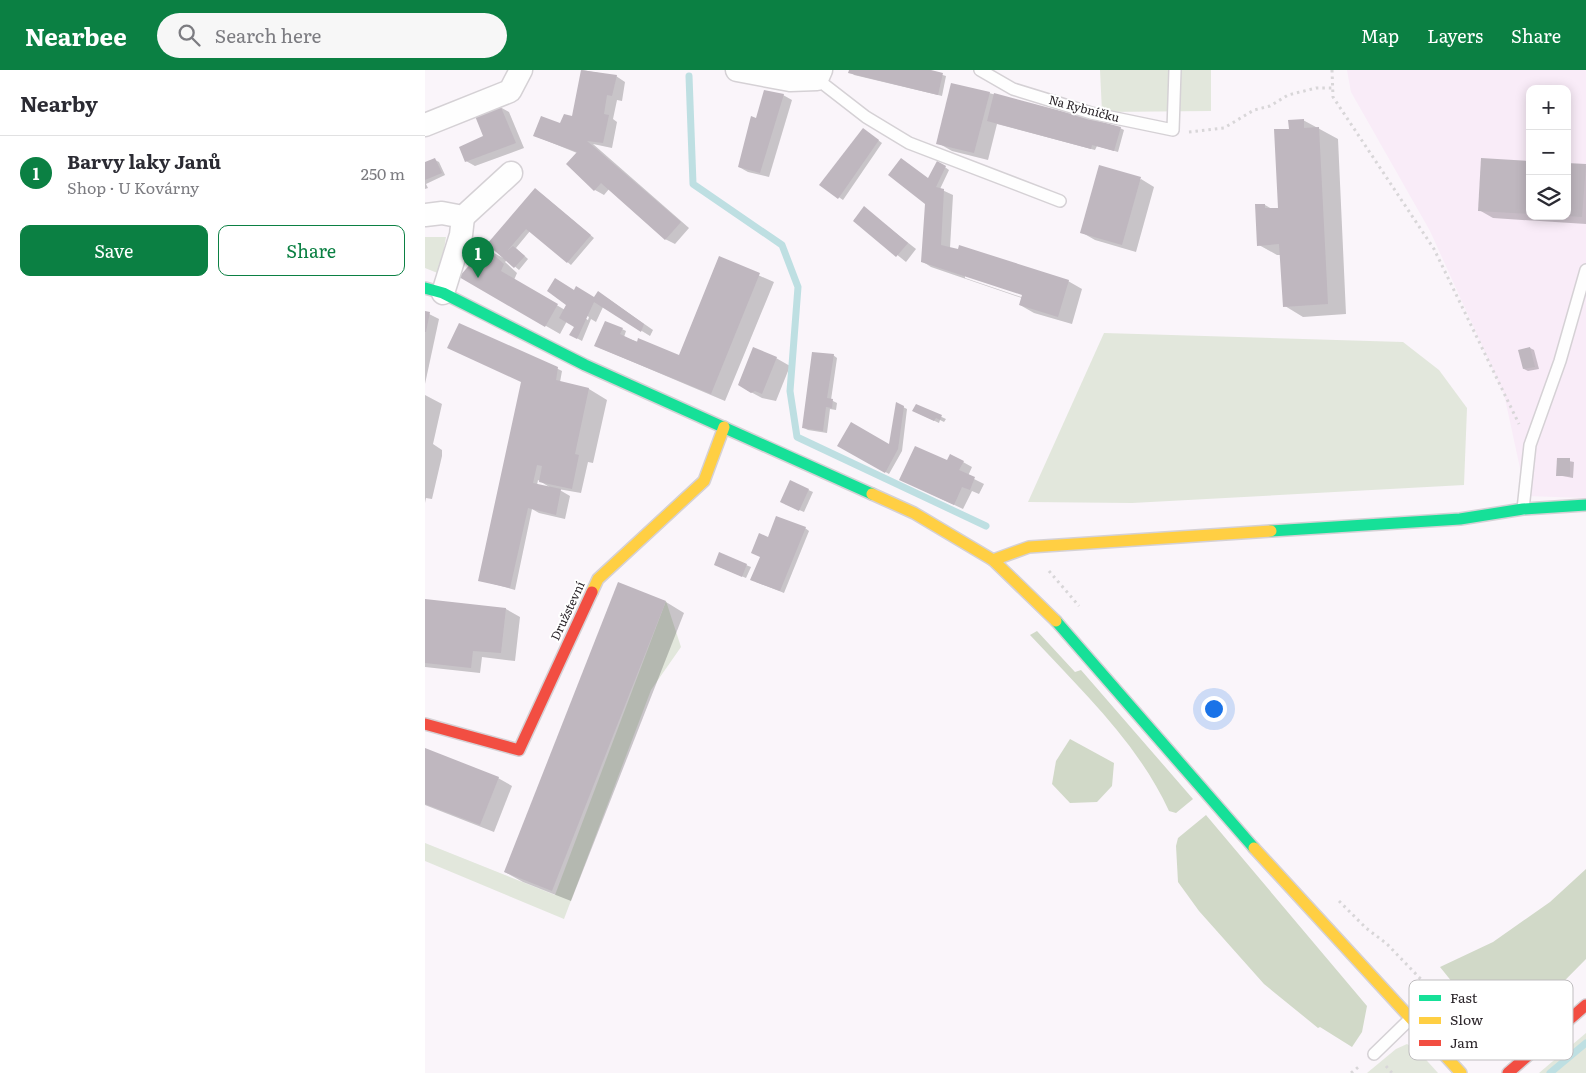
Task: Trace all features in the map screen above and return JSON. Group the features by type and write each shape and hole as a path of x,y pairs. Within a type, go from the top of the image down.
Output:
{"street":[{"path":"425,125 510,91 521,70"},
{"path":"737,70 790,80 819,74"},
{"path":"511,173 463,217 461,235 434,290 585,365 914,513 993,560 1035,599 1073,640 1289,888 1409,1018"},
{"path":"425,215 442,213 463,217"},
{"name":"Družstevní","path":"425,724 519,750 598,579 704,481 724,427"},
{"path":"993,560 1029,547 1460,519 1523,509 1586,505"},
{"path":"1573,1016 1586,1005"},
{"path":"1449,1060 1461,1073"},
{"path":"1508,1073 1523,1060"}],"lane":[{"name":"Na Rybníčku","path":"980,70 1013,89 1091,113 1173,130"},
{"path":"1173,130 1175,70"},
{"path":"819,74 866,117 909,143 1060,201"},
{"path":"1523,509 1530,445 1560,360 1586,270"},
{"path":"1374,1054 1409,1020"}],"path":[{"path":"1332,70 1333,98 1434,249 1502,394 1530,445"},
{"path":"1173,130 1189,132 1224,128 1254,110 1270,106 1288,95 1316,88 1333,88"},
{"path":"1029,547 1086,614"},
{"path":"1333,895 1366,928 1387,944 1422,980"}],"shaded area":[{"path":"1100,70 1211,70 1211,111 1102,112"},
{"path":"1347,70 1586,70 1586,498 1526,496 1504,394 1430,231 1351,92"},
{"path":"425,237 446,237 440,274 425,268"},
{"path":"1104,333 1403,342 1439,370 1467,408 1464,485 1132,503 1028,502"},
{"path":"666,601 681,647 651,690 564,919 425,861 425,843 555,895"},
{"path":"1586,1033 1586,1073 1539,1073 1554,1060 1573,1060 1573,1044"},
{"path":"1407,1044 1409,1045 1409,1060 1426,1060 1438,1073 1367,1073 1396,1049"}],"green space":[{"path":"1037,631 1075,672 1081,670 1193,799 1176,813 1169,811 1156,786 1125,740 1088,696 1030,635"},
{"path":"1070,739 1114,763 1112,786 1097,802 1070,803 1052,784 1056,761"},
{"path":"1206,815 1367,1006 1362,1032 1352,1047 1320,1027 1318,1028 1264,984 1199,911 1178,882 1176,846 1178,838"},
{"path":"1586,869 1586,959 1565,980 1450,980 1440,967 1493,942 1550,902"}],"building":[{"path":"581,70 617,75 612,96 607,95 604,114 609,115 603,143 587,141 681,222 665,240 601,183 594,191 566,164 577,152 533,136 541,116 560,123 564,114 572,116"},
{"path":"849,70 931,70 943,73 938,95 848,73"},
{"path":"951,83 990,92 974,153 936,144"},
{"path":"764,90 784,94 760,173 738,167 751,116 756,118"},
{"path":"994,93 1121,127 1114,151 1092,145 1091,149 987,121"},
{"path":"500,105 516,143 465,162 459,147 483,136 475,116"},
{"path":"1304,119 1304,128 1319,127 1328,304 1283,307 1279,244 1257,246 1255,204 1265,204 1265,208 1278,208 1274,129 1289,129 1288,120"},
{"path":"863,128 879,140 838,199 819,185"},
{"path":"435,158 442,173 425,180 425,162"},
{"path":"901,158 928,178 937,161 946,166 936,187 944,189 941,245 958,249 959,245 1069,280 1058,317 1019,305 1022,295 921,262 925,204 888,175"},
{"path":"1481,158 1526,161 1526,214 1478,211"},
{"path":"1571,163 1586,164 1582,217 1571,216"},
{"path":"1099,165 1141,177 1122,245 1080,233"},
{"path":"535,188 591,235 567,263 526,229 508,250 513,246 525,256 514,268 487,244"},
{"path":"864,206 908,243 896,257 853,221"},
{"path":"485,247 504,264 501,271 558,304 545,327 459,277"},
{"path":"719,256 760,273 711,394 594,346 605,321 623,328 620,334 637,342 638,338 679,355"},
{"path":"555,278 574,290 576,286 594,297 598,291 644,324 641,332 594,302 577,339 569,335 574,327 559,318 566,305 547,291"},
{"path":"425,311 430,312 426,332 425,332"},
{"path":"459,323 558,367 556,380 589,388 575,454 579,455 572,489 539,482 542,466 537,465 533,483 561,489 556,515 528,508 510,588 478,581 521,382 447,348"},
{"path":"753,347 777,357 762,394 755,391 751,393 738,385"},
{"path":"1530,347 1535,367 1523,369 1518,350"},
{"path":"812,352 834,354 827,398 833,399 832,408 826,407 823,431 802,428"},
{"path":"896,402 904,406 898,449 885,473 837,446 851,422 889,444"},
{"path":"916,404 942,415 940,420 936,418 934,421 912,411"},
{"path":"915,446 947,460 950,454 964,461 959,470 975,477 970,490 962,487 954,505 899,480"},
{"path":"1557,458 1570,458 1570,476 1556,476"},
{"path":"790,480 809,489 799,511 780,502"},
{"path":"776,516 806,527 780,591 750,580 760,557 751,553 759,533 768,537"},
{"path":"719,552 747,564 742,577 714,565"},
{"path":"618,582 666,601 552,891 504,872"},
{"path":"425,599 506,608 501,653 473,651 471,668 425,663"},
{"path":"425,748 499,777 480,825 425,804"}],"waterway":[{"path":"689,76 693,184 782,245 798,287 790,391 797,437 986,526"},
{"path":"1573,1054 1586,1043"},
{"path":"1550,1073 1566,1060"}],"traffic: fast":[{"path":"425,288 443,293 585,365 872,494"},
{"path":"1271,531 1460,519 1523,509 1586,505"},
{"path":"1056,621 1254,848"}],"traffic: slow":[{"path":"592,592 598,579 704,481 724,427"},
{"path":"872,494 914,513 993,560 1056,621"},
{"path":"993,560 1029,547 1271,531"},
{"path":"1254,848 1409,1016"},
{"path":"1449,1060 1461,1073"}],"traffic: jam":[{"path":"425,724 519,750 592,592"},
{"path":"1573,1016 1586,1005"},
{"path":"1508,1073 1523,1060"}],"place":[{"name":"Barvy laky Janů","path":"478,278"}]}
